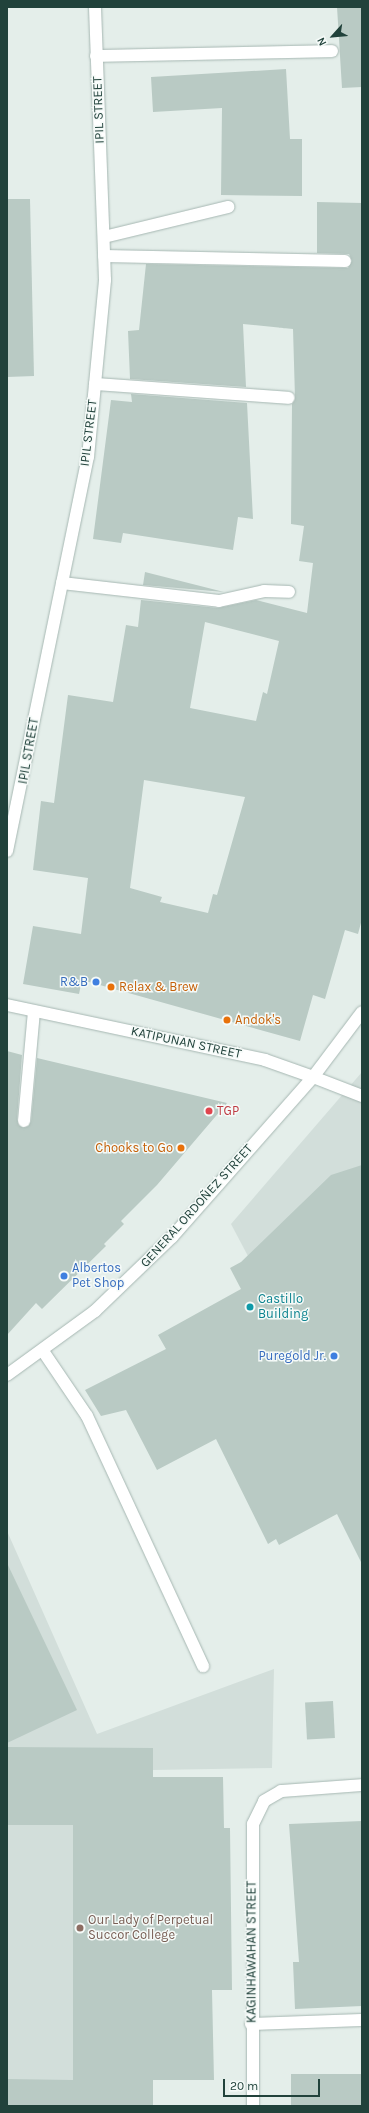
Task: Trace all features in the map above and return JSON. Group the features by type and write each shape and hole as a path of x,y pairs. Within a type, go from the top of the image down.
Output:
{"street":[{"name":"IPIL STREET","path":"7,851 88,457 104,256 95,7"},
{"path":"96,56 332,51"},
{"path":"104,237 228,207"},
{"path":"104,256 345,261"},
{"path":"95,384 288,398"},
{"path":"62,583 219,601 264,591 289,592"},
{"name":"KATIPUNAN STREET","path":"7,1005 265,1060 362,1096"},
{"path":"24,1121 34,1011"},
{"name":"GENERAL ORDOÑEZ STREET","path":"7,1375 43,1351 95,1311 167,1242 313,1077 362,1012"},
{"path":"43,1351 87,1416 203,1666"},
{"name":"KAGINHAWAHAN STREET","path":"253,2106 251,2024 252,1824 264,1801 281,1791 299,1787 362,1785"},
{"path":"251,2024 362,2020"}],"shaded area":[{"name":"Puregold Jr.","path":"362,1072 362,1472 231,1224"},
{"name":"Our Lady of Perpetual Succor College","path":"7,1531 97,1734 274,1669 272,1768 153,1770 153,2106 7,2106"}],"building":[{"path":"337,7 362,7 362,87 342,88"},
{"path":"286,69 290,139 302,139 302,196 221,195 222,108 153,112 151,77"},
{"path":"7,199 30,199 34,376 7,377"},
{"path":"317,202 362,203 362,919 358,934 345,930 325,999 313,995 300,1041 82,980 79,994 23,984 33,926 81,934 88,878 33,870 41,801 54,803 68,695 113,702 126,625 138,627 141,600 218,608 256,600 307,613 313,563 299,561 304,526 291,524 292,404 295,398 293,329 243,324 246,387 130,379 128,331 139,330 146,264 348,268 352,261 349,254 317,253","holes":["205,622 279,641 267,694 263,692 256,721 190,708","144,780 245,797 217,895 213,894 208,913 160,902 162,897 130,888"]},
{"path":"131,394 247,403 253,519 238,517 233,550 123,533 121,543 93,539 111,400 132,402"},
{"path":"145,572 224,592 143,585"},
{"path":"7,1051 22,1055 17,1120 23,1128 31,1122 37,1058 227,1103 157,1185 121,1221 124,1224 104,1244 106,1246 42,1309 36,1303 7,1335"},
{"path":"362,1165 362,1564 337,1514 279,1545 276,1539 268,1544 216,1439 157,1470 126,1410 101,1416 85,1390 166,1349 158,1335 241,1289 230,1268 241,1262 331,1175"},
{"path":"7,1563 77,1710 7,1743"},
{"path":"333,1701 335,1738 307,1739 305,1702"},
{"path":"7,1747 153,1748 153,1777 223,1777 224,1828 230,1828 232,1990 212,1990 214,2080 153,2080 153,2106 7,2106 7,2079 73,2080 73,1825 7,1825"},
{"path":"362,1821 362,2006 295,2009 293,1962 299,1962 289,1824"},
{"path":"291,2074 362,2074 362,2106 291,2106"}],"place":[{"name":"R&B","path":"96,982"},
{"name":"Relax & Brew","path":"111,987"},
{"name":"Andok's","path":"227,1020"},
{"name":"TGP","path":"209,1111"},
{"name":"Chooks to Go","path":"181,1148"},
{"name":"Albertos Pet Shop","path":"64,1276"},
{"name":"Castillo Building","path":"250,1307"},
{"name":"Puregold Jr.","path":"334,1356"},
{"name":"Our Lady of Perpetual Succor College","path":"80,1928"}]}
